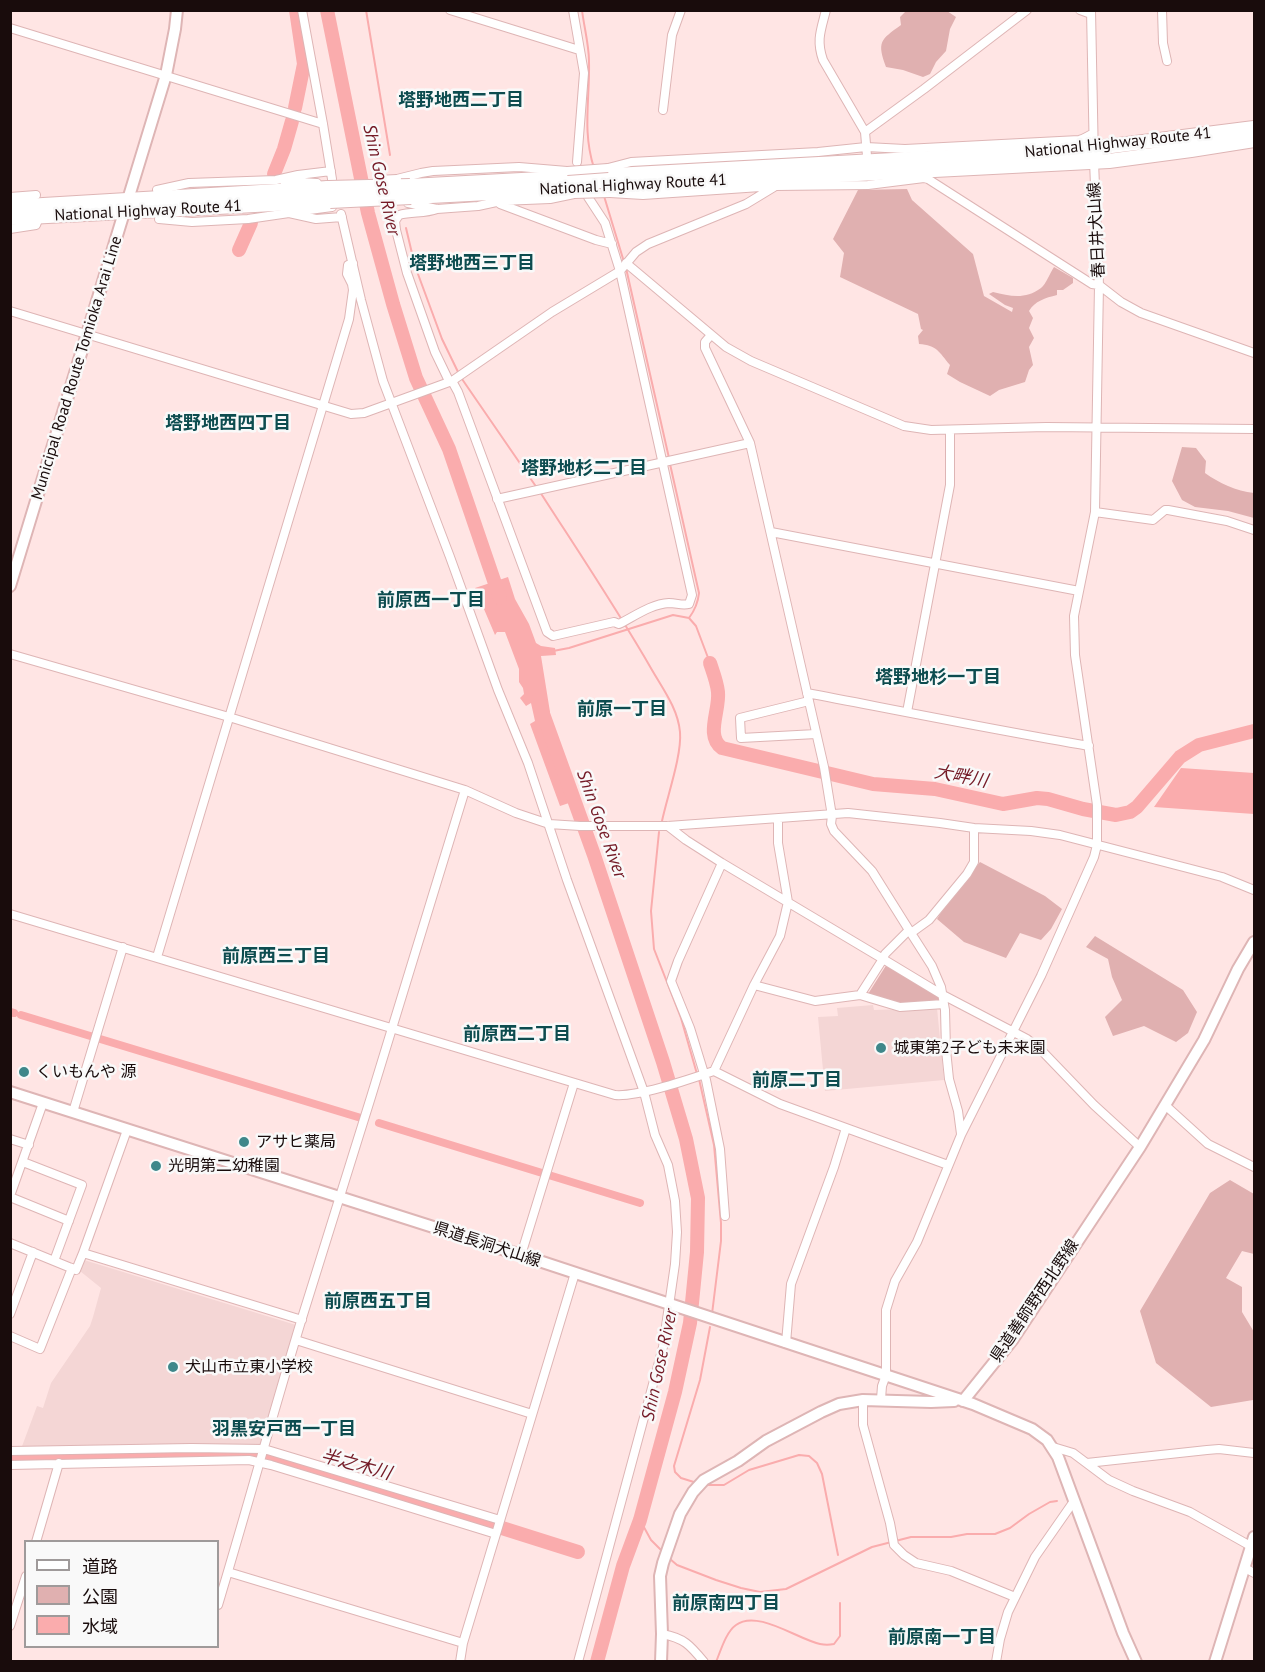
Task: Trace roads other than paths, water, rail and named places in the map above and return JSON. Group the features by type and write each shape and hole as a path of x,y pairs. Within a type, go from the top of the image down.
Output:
{"highway":[{"name":"National Highway Route 41","path":"10,218 39,217 126,205 330,188 410,196 1094,155 1254,128"},
{"name":"National Highway Route 41","path":"1094,155 1109,161 1254,140"},
{"path":"1191,150 1228,150 1254,146"},
{"name":"National Highway Route 41","path":"10,207 126,205"}],"main road":[{"name":"Municipal Road Route Tomioka Arai Line","path":"10,586 166,75 177,10"},
{"name":"県道善師野西北野線","path":"963,1401 1013,1339 1140,1147 1204,1040 1238,969 1254,942"},
{"name":"県道長洞犬山線","path":"10,1092 963,1401"},
{"path":"661,1662 660,1576 680,1514 701,1483 766,1442 821,1412 839,1404 881,1399 963,1401 1025,1426 1047,1440 1058,1457 1123,1633 1136,1662"},
{"path":"1215,1662 1250,1571 1253,1544"}],"street":[{"path":"302,10 323,124 330,188"},
{"path":"450,10 579,50"},
{"path":"573,10 584,73 577,162"},
{"path":"663,110 672,35 681,10"},
{"path":"826,10 818,43 820,51 823,60 866,132 867,151"},
{"path":"866,132 1027,10"},
{"path":"1080,10 1091,12"},
{"path":"1162,10 1163,43 1167,61"},
{"name":"春日井犬山線","path":"1091,12 1099,285 1121,302 1141,313 1254,353"},
{"path":"10,28 323,124"},
{"path":"289,213 330,188 397,179 433,171 519,167 567,171 608,168 631,162 1079,140 1086,139 1089,134 1094,134"},
{"path":"276,180 298,175 330,188"},
{"path":"588,197 605,223 620,271 692,595 686,606 669,603 640,612 619,624 614,622 553,636 547,632 458,392 435,352 407,273 396,230 395,220 399,215 496,202 550,199 574,194 643,195 924,178 1092,284 1099,285 1095,512 1074,616 1075,655 1097,805 1097,845 1094,857 1045,967 961,1136 917,1242 895,1281 888,1300 885,1323 886,1375 881,1399"},
{"path":"157,190 206,181 276,180 410,196 437,209"},
{"path":"10,311 323,406 351,414 364,413 452,380 552,312 620,271 636,252 648,244 746,204 776,186"},
{"path":"10,197 36,195"},
{"path":"496,202 612,244"},
{"path":"159,219 192,222 248,219 289,213 316,219 342,215 361,300 383,381 498,690 528,763 567,880 644,1092 655,1135 668,1165 675,1201 676,1243 670,1305 660,1358 578,1662"},
{"path":"10,229 36,225 39,217"},
{"path":"157,957 349,320 353,290 347,274 348,265 353,262"},
{"path":"627,263 726,347 751,361 903,426 931,430 1046,427 1254,429"},
{"path":"711,335 705,342 705,348 750,443 824,771 832,816 831,824 834,831 872,871 932,966 941,987 949,1079 958,1112 961,1136"},
{"path":"907,712 950,485 950,430"},
{"path":"497,499 750,443"},
{"path":"1095,512 1153,520 1168,510 1227,521 1254,530"},
{"path":"771,532 1078,591"},
{"path":"10,654 229,717 465,790 516,813 549,824 668,826 832,816 848,813 974,828 1060,835 1222,877 1254,890"},
{"path":"816,734 741,738 740,718 808,697 907,712 1009,733 1089,746"},
{"path":"219,1602 302,1320 465,790"},
{"path":"714,1071 754,985 780,936 788,902 778,843 778,819"},
{"path":"668,826 722,863 941,994 1027,1039 1140,1147"},
{"path":"860,994 885,954 928,920 967,874 974,862 974,828"},
{"path":"722,863 671,981 690,1028 704,1074 720,1149 725,1216"},
{"path":"10,914 615,1095 625,1096 644,1092 714,1071 780,1104 948,1165"},
{"path":"73,1112 123,947"},
{"path":"754,985 815,1001 860,994 900,1007 944,1004"},
{"path":"521,1256 574,1083"},
{"path":"43,1103 10,1197 69,1221"},
{"path":"1165,1105 1208,1144 1254,1167"},
{"path":"786,1343 791,1284 846,1128"},
{"path":"10,1244 76,1270 127,1130"},
{"path":"10,1139 29,1144"},
{"path":"23,1162 82,1185 54,1261"},
{"path":"10,1314 33,1252"},
{"path":"83,1253 302,1320"},
{"path":"10,1336 40,1349 72,1268"},
{"path":"460,1662 462,1643 575,1274"},
{"path":"296,1340 532,1414"},
{"path":"863,1400 863,1425 894,1545 916,1563 951,1570 1016,1597"},
{"path":"1053,1447 1073,1454 1109,1480 1190,1512 1253,1544"},
{"path":"10,1451 191,1448 262,1455 500,1520"},
{"path":"1087,1463 1219,1449 1254,1453"},
{"path":"10,1464 249,1460 262,1455 496,1534"},
{"path":"37,1540 59,1464"},
{"path":"996,1662 1003,1625 1035,1557 1074,1499"},
{"path":"228,1572 462,1643"},
{"path":"10,1626 24,1585"},
{"path":"662,1634 688,1643 704,1662"}],"water":[{"path":"508,577 515,599 529,624 536,643 555,648 556,655 541,656 550,712 542,720 550,746 559,764 569,803 560,806 530,724 535,721 531,703 526,706 520,698 524,694 519,682 519,669 505,632 497,632 495,635 475,588"},
{"path":"1181,768 1254,773 1254,814 1154,807"}],"waterway":[{"path":"295,108 304,64 296,10"},
{"name":"Shin Gose River","path":"327,10 368,213 393,304 416,378 449,449 500,598"},
{"path":"366,10 390,155"},
{"path":"582,10 589,55 588,141 594,168"},
{"path":"274,174 292,121"},
{"path":"604,196 624,262"},
{"path":"239,250 251,223"},
{"path":"406,228 415,266 442,339 459,374"},
{"path":"626,268 669,458"},
{"path":"462,379 537,488"},
{"path":"670,464 699,593 696,606 689,618"},
{"path":"540,492 625,625 676,715 680,732 679,752 662,821"},
{"path":"553,651 673,615 689,618 696,626 710,663"},
{"name":"大畔川","path":"710,663 718,692 714,737 722,748 873,784 935,789 1003,804 1037,798 1116,815 1130,812 1137,807 1180,757 1199,745 1254,731"},
{"name":"Shin Gose River","path":"538,700 594,855 663,1062 686,1139 698,1198 697,1252 690,1323 675,1392 640,1520 623,1566 597,1662"},
{"path":"659,832 651,911 654,949 681,1018 697,1074"},
{"path":"10,1012 14,1013"},
{"path":"21,1015 361,1118"},
{"path":"699,1079 714,1145 721,1223 712,1314"},
{"path":"379,1123 640,1203"},
{"path":"697,1483 681,1478 675,1472 674,1466 700,1380 710,1327"},
{"name":"半之木川","path":"10,1457 249,1454 388,1492 578,1552"},
{"path":"705,1485 724,1485 749,1470 799,1455 809,1456 817,1463 822,1474 838,1555"},
{"path":"670,1559 677,1565 741,1588 760,1592 786,1589 872,1547 911,1537 995,1534 1010,1528 1050,1502 1057,1501"},
{"path":"640,1520 651,1540 664,1553"},
{"path":"716,1662 729,1632 736,1625 745,1621 766,1623 824,1645 834,1644 840,1636 840,1603"}],"place":[{"name":"城東第2子ども未来園","path":"881,1048"},
{"name":"くいもんや 源","path":"24,1072"},
{"name":"アサヒ薬局","path":"244,1142"},
{"name":"光明第二幼稚園","path":"156,1166"},
{"name":"犬山市立東小学校","path":"173,1367"}],"district":[{"name":"塔野地西二丁目","path":"461,101"},
{"name":"塔野地西三丁目","path":"472,264"},
{"name":"塔野地西四丁目","path":"228,424"},
{"name":"塔野地杉二丁目","path":"584,469"},
{"name":"前原西一丁目","path":"431,601"},
{"name":"塔野地杉一丁目","path":"938,678"},
{"name":"前原一丁目","path":"622,710"},
{"name":"前原西三丁目","path":"276,957"},
{"name":"前原西二丁目","path":"517,1035"},
{"name":"前原二丁目","path":"797,1081"},
{"name":"前原西五丁目","path":"378,1302"},
{"name":"羽黒安戸西一丁目","path":"284,1430"},
{"name":"前原南四丁目","path":"726,1604"},
{"name":"前原南一丁目","path":"942,1638"}]}
